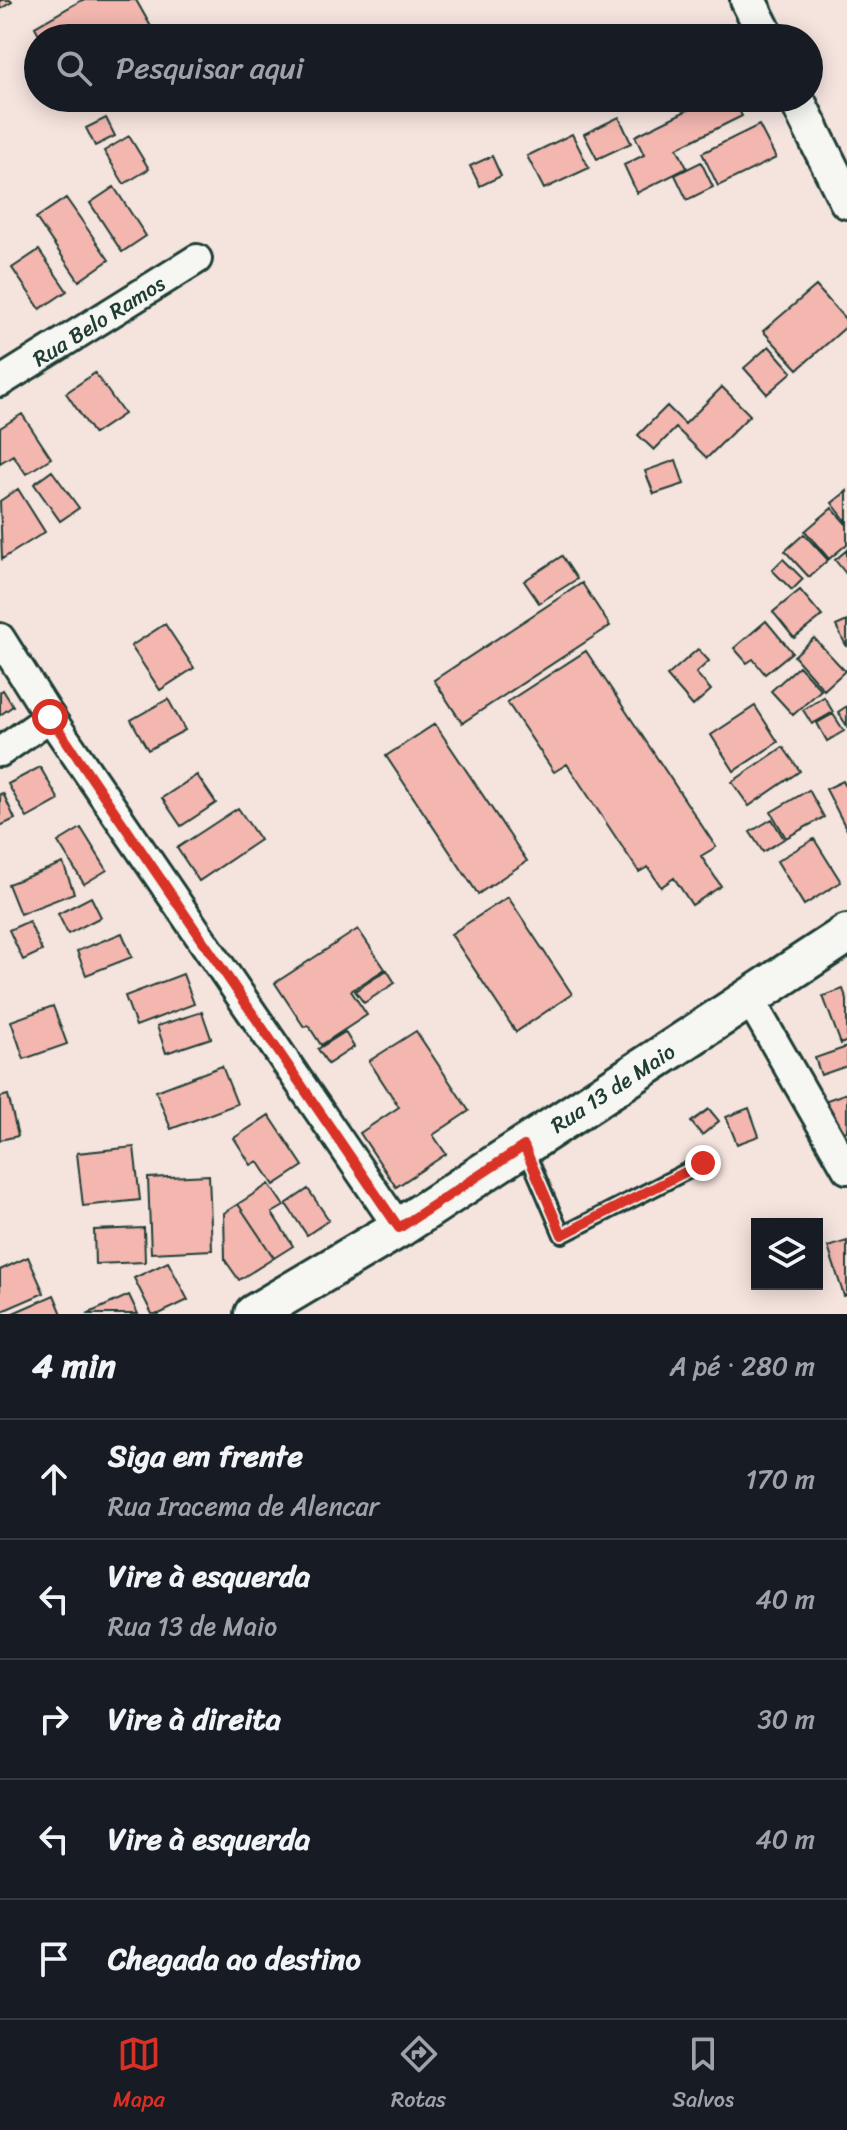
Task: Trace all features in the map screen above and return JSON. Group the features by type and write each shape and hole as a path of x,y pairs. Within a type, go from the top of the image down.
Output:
{"main road":[{"name":"Rua 13 de Maio","path":"254,1314 399,1228 847,934"}],"street":[{"path":"803,112 847,201"},
{"name":"Rua Belo Ramos","path":"0,382 197,259"},
{"path":"0,638 50,717 399,1228"},
{"path":"0,752 50,717"},
{"path":"749,998 847,1169"}],"lane":[{"path":"524,1146 562,1235 703,1163"}],"building":[{"path":"0,0 10,0 12,2 0,9"},
{"path":"82,0 136,0 150,24 40,24"},
{"path":"684,112 740,112 742,116 677,148 687,168 637,193 624,165 644,155 635,136"},
{"path":"619,117 631,143 597,159 584,134"},
{"path":"106,118 115,136 95,146 86,128"},
{"path":"759,125 776,158 718,186 702,153"},
{"path":"572,134 589,168 544,189 527,156"},
{"path":"129,136 149,169 124,184 104,151"},
{"path":"492,156 501,176 480,186 470,166"},
{"path":"701,162 713,187 687,200 675,175"},
{"path":"114,187 146,236 122,252 90,203"},
{"path":"66,198 109,260 79,281 36,218"},
{"path":"39,250 67,291 40,309 12,268"},
{"path":"816,286 847,321 847,326 798,369 763,331"},
{"path":"769,346 792,372 767,394 744,368"},
{"path":"95,373 124,414 94,434 66,393"},
{"path":"722,387 750,415 707,458 676,428 654,450 638,435 667,406 685,424"},
{"path":"22,414 51,458 26,474 13,455 0,463 0,428"},
{"path":"676,460 684,484 654,494 645,471"},
{"path":"52,471 79,508 60,521 34,484"},
{"path":"18,489 45,532 2,559 0,501"},
{"path":"847,491 847,522 832,503"},
{"path":"832,508 847,525 847,544 829,559 805,531"},
{"path":"804,534 828,560 809,577 785,551"},
{"path":"847,550 847,575 835,560"},
{"path":"562,556 577,579 539,603 524,581"},
{"path":"783,559 803,579 792,590 772,570"},
{"path":"582,583 610,626 462,723 434,680"},
{"path":"800,590 822,616 794,638 773,612"},
{"path":"766,621 792,652 765,674 753,659 747,663 734,648"},
{"path":"847,621 847,647 836,626"},
{"path":"165,624 194,668 160,690 131,646"},
{"path":"814,638 845,671 824,690 794,656"},
{"path":"698,649 709,661 696,673 711,690 693,706 667,676"},
{"path":"586,651 716,847 701,856 721,886 692,905 674,878 661,887 648,867 639,872 567,764 554,772 507,702"},
{"path":"799,666 821,690 793,715 771,691"},
{"path":"3,690 13,706 0,715 0,692"},
{"path":"824,697 833,712 812,724 803,710"},
{"path":"168,699 185,730 148,750 131,720"},
{"path":"755,706 778,742 734,771 711,735"},
{"path":"847,706 847,726 838,712"},
{"path":"833,714 844,731 827,741 817,723"},
{"path":"435,724 527,861 478,894 386,756"},
{"path":"783,747 800,771 749,806 732,782"},
{"path":"40,767 59,800 27,818 8,784"},
{"path":"197,775 216,803 181,826 162,798"},
{"path":"843,781 847,789 847,830 826,789"},
{"path":"809,790 824,817 786,838 771,812"},
{"path":"3,793 15,819 0,826 0,794"},
{"path":"238,808 260,840 199,881 177,848"},
{"path":"772,819 784,839 763,852 750,832"},
{"path":"81,828 107,870 84,884 58,842"},
{"path":"814,839 841,882 804,905 777,861"},
{"path":"63,863 74,893 20,914 8,884"},
{"path":"91,897 101,917 68,934 58,914"},
{"path":"508,897 572,994 516,1032 451,934"},
{"path":"29,921 42,951 23,960 9,930"},
{"path":"358,929 385,969 351,991 367,1015 321,1045 308,1025 304,1027 275,983"},
{"path":"122,933 132,957 86,975 77,951"},
{"path":"387,970 395,983 364,1003 355,991"},
{"path":"183,974 194,1004 136,1026 125,996"},
{"path":"843,989 847,1000 847,1041 841,1044 823,996"},
{"path":"53,1006 67,1044 24,1059 11,1021"},
{"path":"202,1012 211,1038 166,1053 157,1026"},
{"path":"416,1031 469,1111 433,1135 446,1154 396,1187 360,1133 399,1107 369,1061"},
{"path":"345,1032 354,1047 328,1064 318,1049"},
{"path":"847,1047 847,1066 821,1075 815,1058"},
{"path":"222,1066 237,1104 171,1129 156,1091"},
{"path":"847,1093 847,1131 836,1135 824,1101"},
{"path":"8,1095 18,1136 0,1140 0,1097"},
{"path":"749,1108 759,1136 737,1144 726,1117"},
{"path":"709,1109 719,1121 702,1135 691,1122"},
{"path":"269,1115 303,1166 274,1185 258,1161 251,1165 234,1138"},
{"path":"134,1147 140,1200 83,1206 77,1153"},
{"path":"209,1175 212,1250 151,1253 148,1178"},
{"path":"269,1184 284,1206 272,1213 293,1246 274,1258 238,1204"},
{"path":"308,1189 329,1220 307,1235 286,1204"},
{"path":"238,1204 274,1258 239,1280 225,1260 224,1213"},
{"path":"144,1228 145,1262 95,1264 94,1230"},
{"path":"847,1241 847,1295 844,1296 828,1247"},
{"path":"28,1257 44,1293 0,1312 0,1270"},
{"path":"168,1262 188,1300 159,1314 152,1314 134,1278"},
{"path":"54,1295 62,1314 11,1314"},
{"path":"129,1295 138,1314 87,1314"}],"route":[{"path":"50,717 399,1228 524,1146 562,1235 703,1163"}]}
